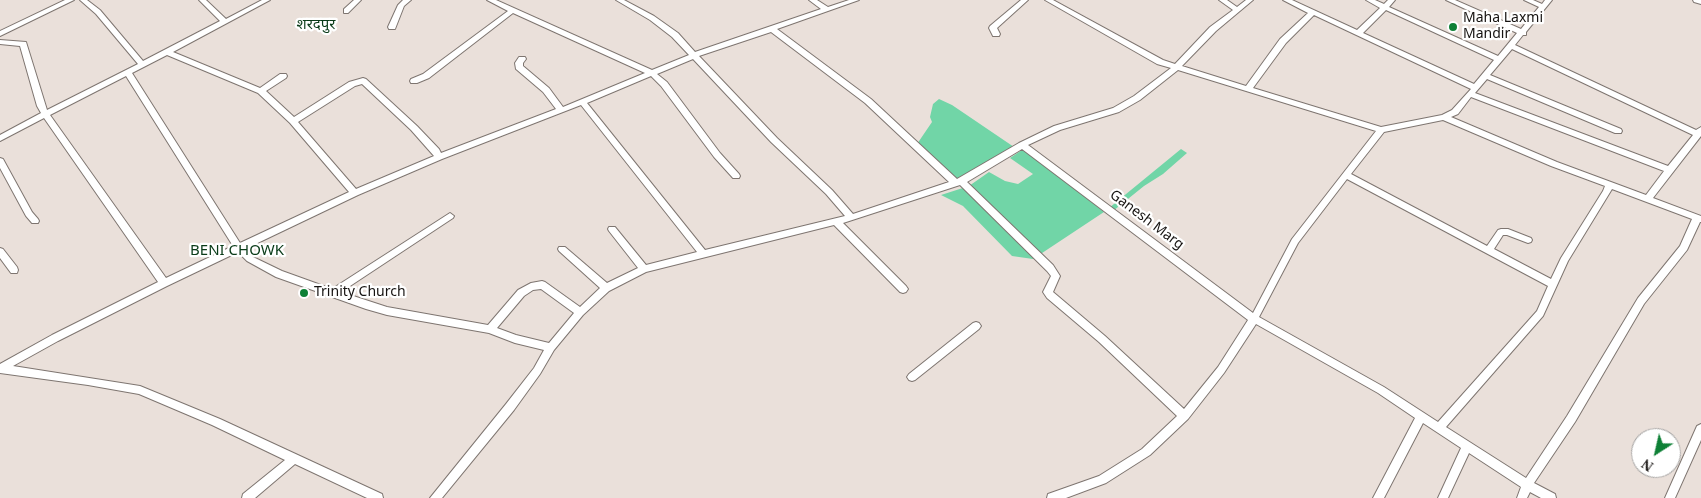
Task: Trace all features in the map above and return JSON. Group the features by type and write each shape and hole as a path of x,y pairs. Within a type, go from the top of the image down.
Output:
{"street":[{"path":"0,34 71,0"},
{"path":"83,0 98,12 142,64"},
{"path":"202,0 225,22"},
{"path":"0,138 267,0"},
{"path":"346,11 358,0"},
{"path":"392,26 401,5 408,0"},
{"path":"490,0 652,73 664,84 717,156 736,176"},
{"path":"619,0 652,18 675,35 851,218"},
{"path":"812,0 827,10"},
{"path":"0,369 55,338 164,283 354,193 439,157 582,102 696,55 856,0"},
{"path":"996,34 993,28 1025,0"},
{"path":"1048,0 1160,62 1381,130 1444,117 1455,112 1549,0"},
{"path":"1222,0 1237,10"},
{"path":"435,498 510,407 537,371 550,347 580,312 606,288 644,269 851,218 958,182 1022,145 1057,128 1116,110 1137,98 1178,67 1213,29 1250,0"},
{"path":"1286,0 1358,33 1473,91 1670,170"},
{"path":"1369,0 1500,60"},
{"path":"1358,33 1392,0"},
{"path":"1449,0 1523,33"},
{"path":"1527,0 1544,7"},
{"path":"1696,0 1701,2"},
{"path":"414,81 426,76 513,10"},
{"path":"1248,89 1283,41 1314,12"},
{"path":"772,29 847,83 958,182 1050,268 1056,276 1048,292 1050,295 1102,339 1184,416"},
{"path":"0,42 19,42 24,46 41,106 46,115 164,283"},
{"path":"1512,46 1699,132 1647,199"},
{"path":"167,52 262,91 293,122 354,193"},
{"path":"522,59 518,63 519,68 546,90 561,110"},
{"path":"127,72 239,248 250,259 272,271 387,311 490,329 515,339 550,347"},
{"path":"262,91 283,76"},
{"path":"1486,76 1618,131"},
{"path":"293,122 352,84 364,81 414,128 436,151 439,157"},
{"path":"582,102 703,254"},
{"path":"1444,117 1699,219 1684,248 1641,301 1571,419 1526,485 1522,498"},
{"path":"1052,498 1102,480 1146,452 1184,416 1221,370 1254,319 1295,241 1381,130"},
{"name":"Ganesh Marg","path":"1022,145 1254,319 1381,390 1526,485 1551,498"},
{"path":"0,161 29,214 35,221"},
{"path":"1346,175 1552,284"},
{"path":"1439,428 1540,313 1564,260 1608,192 1610,185"},
{"path":"333,293 450,216"},
{"path":"836,222 902,289"},
{"path":"612,229 644,269"},
{"path":"1489,250 1500,232 1508,232 1528,240"},
{"path":"562,249 606,288"},
{"path":"0,251 14,270"},
{"path":"490,329 521,293 531,287 542,285 580,312"},
{"path":"912,377 976,326"},
{"path":"0,369 88,380 140,390 378,498"},
{"path":"1378,498 1421,416"},
{"path":"1670,498 1701,429"},
{"path":"1443,498 1467,446"},
{"path":"248,498 294,459"}],"green space":[{"path":"939,99 952,105 1014,147 952,184 915,147 932,122 930,117 933,104"},
{"path":"1181,149 1187,153 1163,174 1144,186 1113,211 1109,208"},
{"path":"1022,150 1027,151 1104,212 1033,259 1012,256 963,206 941,195 969,186 989,172 1005,181 1018,184 1033,174 1010,158"}],"place":[{"name":"Maha Laxmi Mandir","path":"1453,27"},
{"name":"Trinity Church","path":"304,293"}],"district":[{"name":"शरदपुर","path":"316,26"},
{"name":"BENI CHOWK","path":"237,252"}]}
